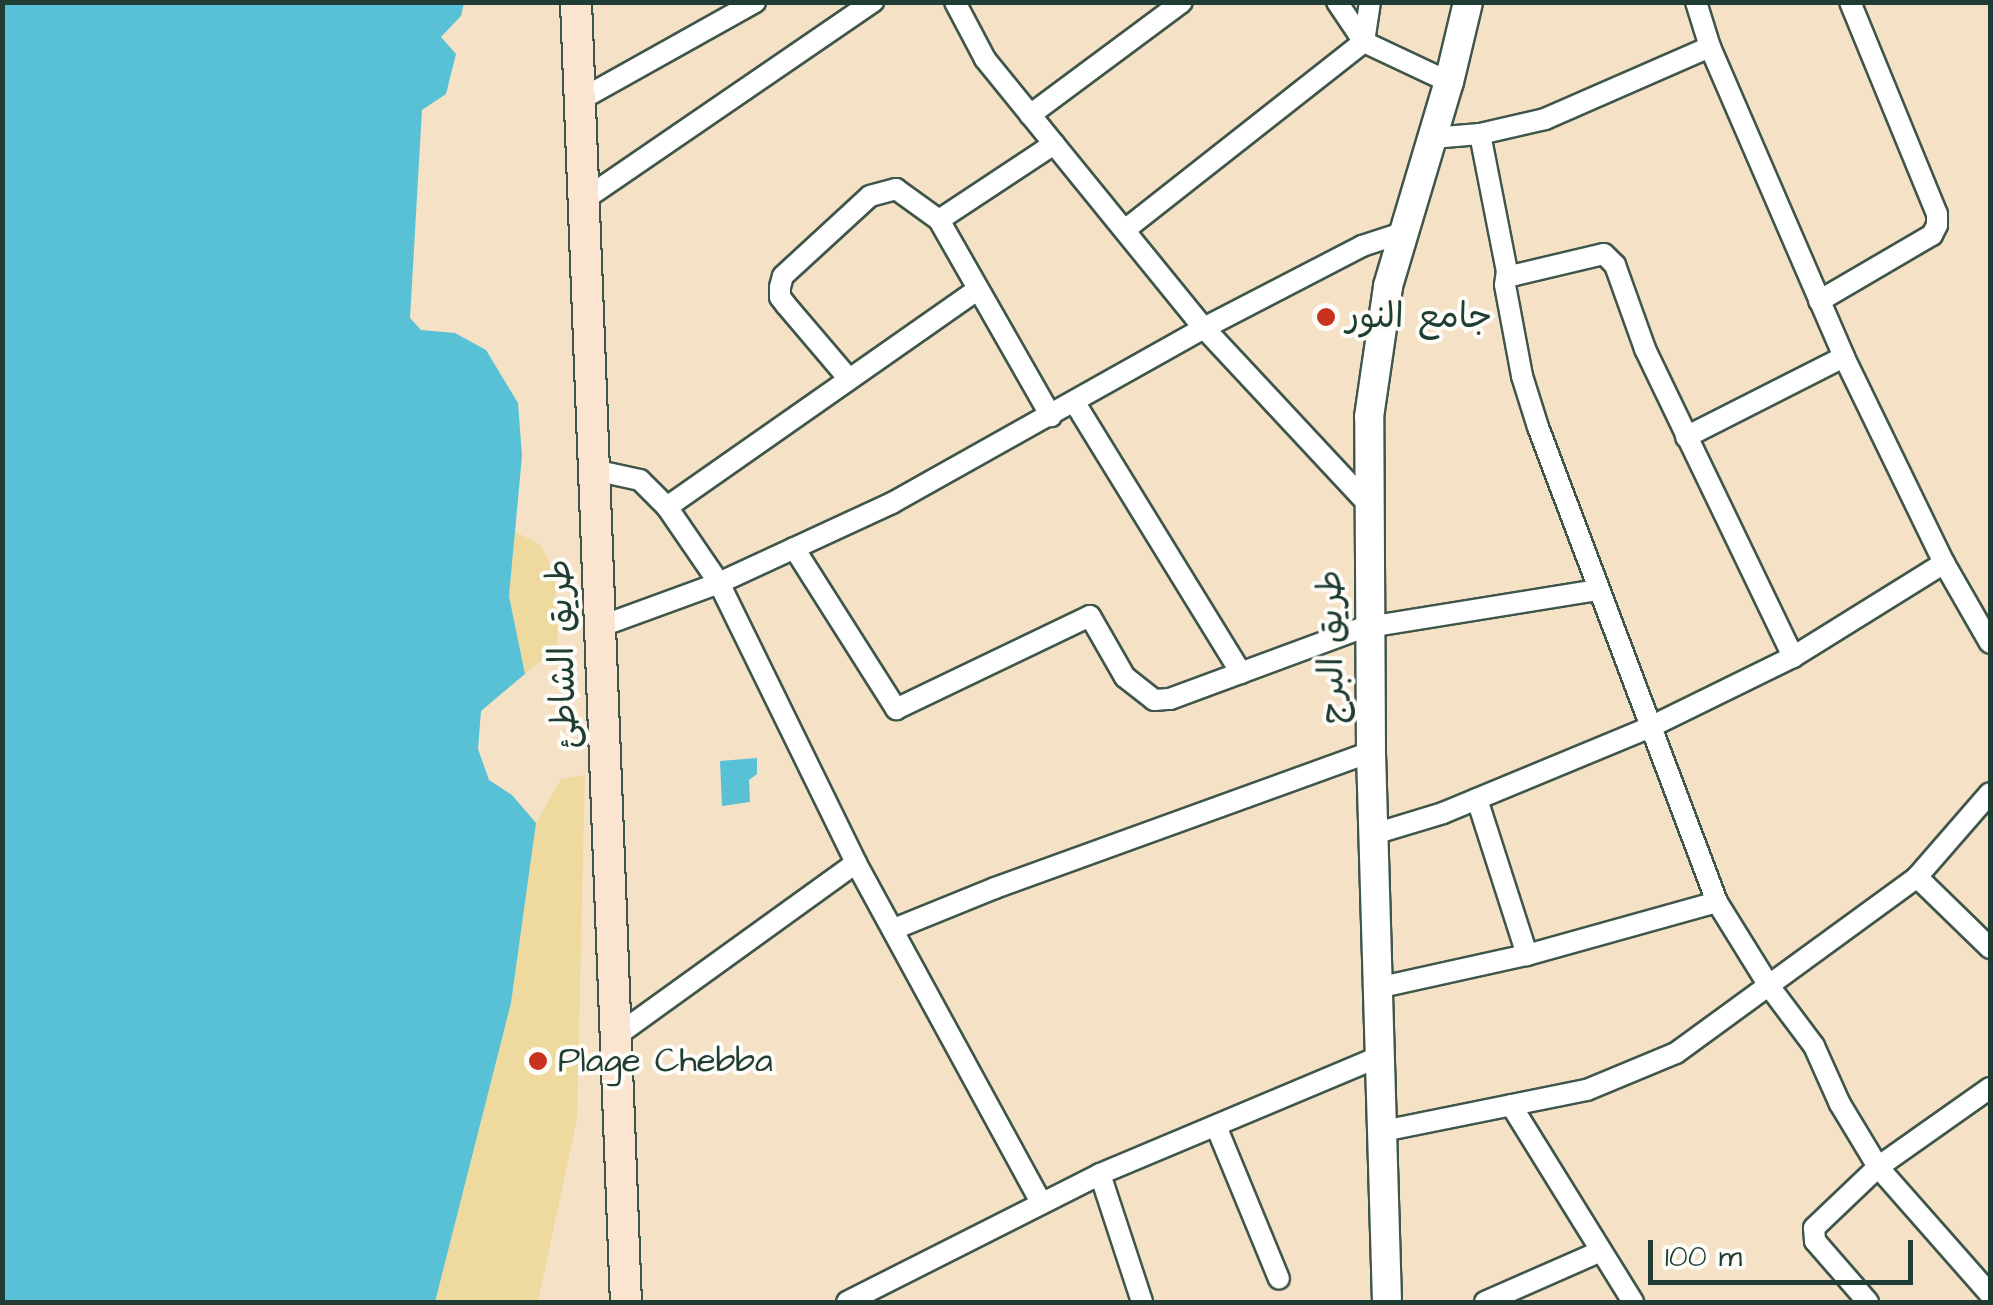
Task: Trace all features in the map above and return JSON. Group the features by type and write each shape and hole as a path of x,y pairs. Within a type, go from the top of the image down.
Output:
{"main road":[{"name":"طريق الشاطئ","path":"576,2 626,1302"}],"street":[{"path":"578,101 755,2"},
{"path":"582,201 872,2"},
{"path":"1030,115 1182,2"},
{"path":"1336,2 1364,42 1449,82"},
{"path":"1126,230 1364,42 1370,2"},
{"name":"طريق البرج","path":"1387,1302 1371,752 1369,417 1377,342 1402,232 1449,82 1468,2"},
{"path":"1720,2 1698,8 1710,47 1844,357 1944,563 1990,644"},
{"path":"1819,301 1932,235 1936,225 1936,214 1850,2"},
{"path":"956,3 973,40 1030,115 1204,328 1368,504"},
{"path":"1432,138 1480,134 1545,119 1710,47"},
{"path":"1480,134 1507,271 1505,285 1522,376 1596,590 1717,902 1769,986 1814,1046 1840,1104 1878,1168 1988,1287"},
{"path":"939,220 1054,144"},
{"path":"849,379 780,297 783,276 870,196 896,190 919,202 939,220 1051,416"},
{"path":"599,627 719,583 892,503 1204,328 1362,246 1402,232"},
{"path":"1507,271 1533,272 1604,254 1610,258 1686,437 1793,657"},
{"path":"667,507 977,290"},
{"path":"1686,437 1844,357"},
{"path":"1075,403 1241,673"},
{"path":"594,470 640,480 667,507 719,583 856,863 1041,1202"},
{"path":"794,548 896,710 1090,616 1125,677 1154,700 1189,695 1370,627 1596,590"},
{"path":"1374,834 1477,800 1648,728 1793,657 1944,563"},
{"path":"894,930 995,888 1371,752"},
{"path":"1383,1131 1587,1090 1662,1060 1917,878 1990,793"},
{"path":"1477,800 1527,955"},
{"path":"616,1036 856,863"},
{"path":"1917,878 1990,948"},
{"path":"1380,986 1527,955 1717,902"},
{"path":"847,1302 1100,1174 1381,1056"},
{"path":"1868,1302 1812,1235 1844,1197 1878,1168 1990,1088"},
{"path":"1511,1104 1634,1302"},
{"path":"1216,1126 1279,1279"},
{"path":"1100,1174 1142,1302"},
{"path":"1495,1301 1600,1252"}],"sand":[{"path":"514,531 541,545 555,574 558,648 525,674 509,596"},
{"name":"Plage Chebba","path":"585,775 577,1119 538,1302 435,1302 511,1003 536,823 561,779"}],"water":[{"path":"3,2 464,3 461,16 441,37 456,54 446,94 422,110 410,318 421,330 455,333 486,350 518,403 522,456 509,596 525,674 481,711 478,749 489,780 512,795 536,823 511,1003 435,1302 3,1302"},
{"path":"757,758 757,774 749,780 750,802 722,806 720,761"}],"place":[{"name":"جامع النور","path":"1326,317"},
{"name":"Plage Chebba","path":"538,1061"}]}
